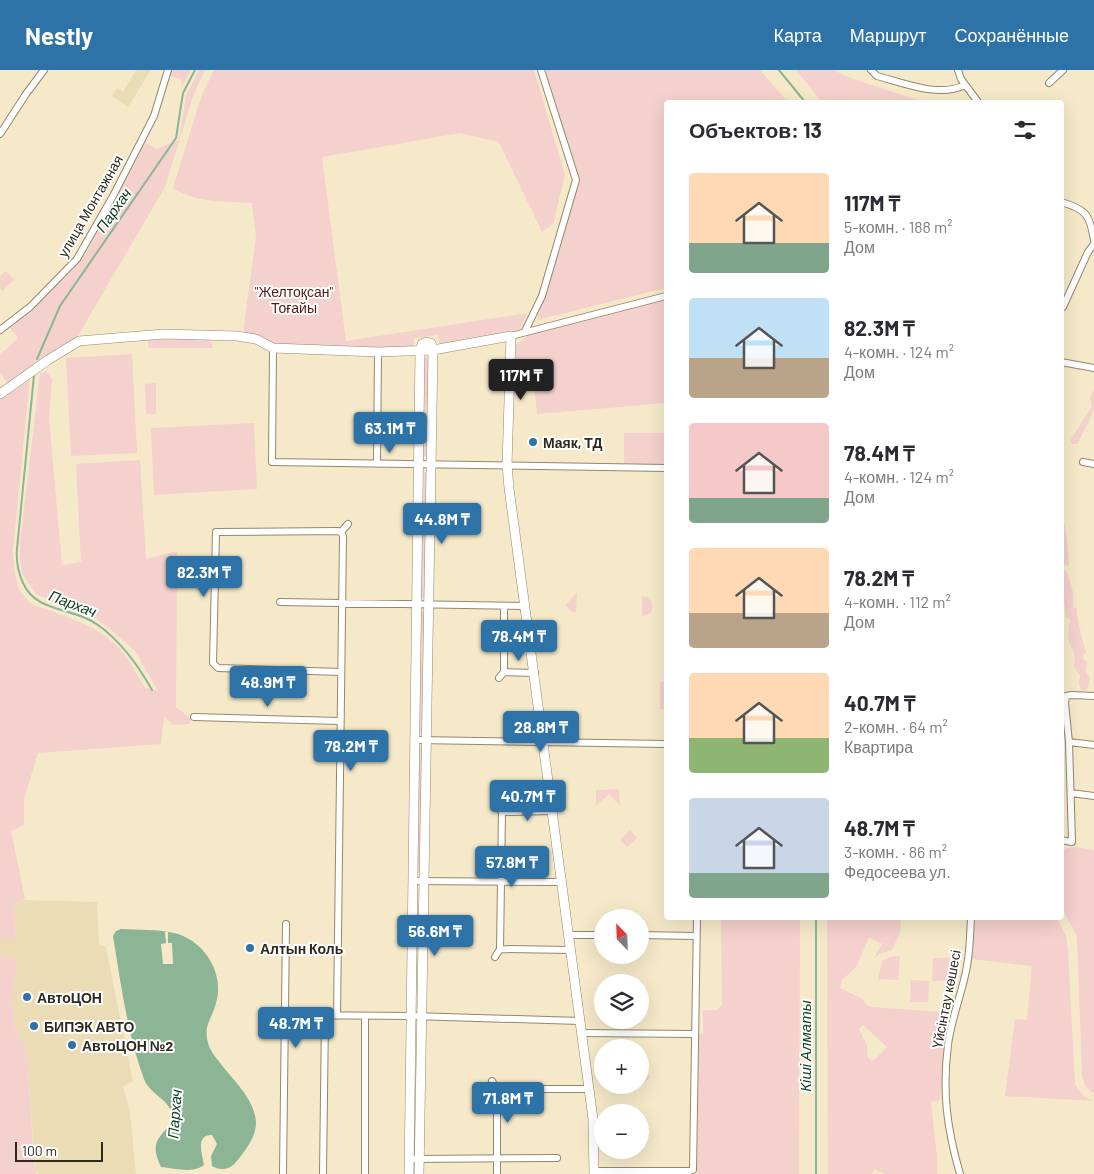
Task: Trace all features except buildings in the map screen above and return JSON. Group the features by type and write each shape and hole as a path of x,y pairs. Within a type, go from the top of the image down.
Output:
{"street":[{"path":"0,134 44,70"},
{"name":"улица Монтажная","path":"0,330 30,306 77,259 154,116 168,70"},
{"path":"525,331 542,296 576,180 541,70"},
{"path":"871,70 877,76 937,90 953,89 965,85"},
{"path":"958,70 965,85 976,100"},
{"path":"1049,83 1062,70"},
{"path":"1064,203 1077,207 1086,214 1091,222 1094,240"},
{"path":"1064,305 1088,252 1094,244"},
{"path":"0,394 79,341 164,334 237,336 256,339 273,348 378,352 420,351 511,336 664,297"},
{"path":"511,336 507,465 593,1119 594,1173 693,1170 697,920"},
{"path":"273,348 272,462 664,468"},
{"path":"419,1174 433,350"},
{"path":"409,1174 420,464 420,351"},
{"path":"377,464 378,352"},
{"path":"1064,363 1094,368"},
{"path":"1083,462 1094,464"},
{"path":"341,532 348,524"},
{"path":"341,532 216,532 213,663 218,668 341,672"},
{"path":"337,1016 343,536 341,532"},
{"path":"280,602 525,606"},
{"path":"504,606 501,675 535,673"},
{"path":"1064,841 1072,842 1066,696 1094,696"},
{"path":"194,717 340,720"},
{"path":"416,740 664,744"},
{"path":"1069,742 1094,745"},
{"path":"1071,793 1094,796"},
{"path":"496,957 500,949 499,810 553,811"},
{"path":"414,881 562,882"},
{"name":"Үйсінтау көшесі","path":"960,1174 946,1114 946,1063 953,1016 966,971 971,920"},
{"path":"283,1174 286,924"},
{"path":"569,935 594,935"},
{"path":"649,936 696,936"},
{"path":"500,949 570,950"},
{"path":"286,1015 412,1016 580,1021"},
{"path":"323,1174 325,1016"},
{"path":"365,1016 365,1174"},
{"path":"581,1033 695,1034"},
{"path":"492,1081 497,1089 497,1174"},
{"path":"497,1089 589,1089"},
{"path":"410,1159 557,1158"}],"shaded area":[{"path":"136,70 151,70 128,107 112,96 117,88 123,92"},
{"path":"21,900 97,902 99,944 106,947 133,1082 123,1086 130,1113 136,1174 38,1174 35,1170 27,1050 15,1029 11,1001 17,965 10,957 0,956 0,939 16,937 15,915 12,905"}],"green space":[{"path":"170,70 191,70 182,87 181,79 169,76"},
{"path":"199,70 205,70 193,96 165,187 76,339 8,384 0,373 0,355 18,338 10,328 74,268 86,253 145,142 156,149 179,140 186,96"},
{"name":"\"Желтоқсан\" Тоғайы","path":"214,70 534,70 565,175 553,224 542,232 499,142 460,133 322,157 346,341 527,313 520,329 440,345 438,335 414,338 413,349 275,345 261,336 243,333 256,237 252,203 201,199 173,188 201,97"},
{"path":"544,70 760,70 786,100 664,100 664,288 537,320 578,180"},
{"path":"796,70 834,70 845,76 917,100 820,100"},
{"path":"6,271 14,280 2,291 0,288 0,276"},
{"path":"664,300 664,403 537,414 534,386 514,389 516,345 530,334"},
{"path":"147,339 210,339 213,348 149,348"},
{"path":"132,354 137,453 71,456 66,358"},
{"path":"425,357 431,357 429,456 424,456"},
{"path":"46,371 52,379 49,418 62,565 81,562 76,464 140,460 146,559 177,551 176,707 190,718 190,724 173,725 164,716 161,744 38,753 24,799 24,825 11,831 25,899 12,905 15,915 16,938 0,939 0,398 30,378 13,549 16,580 19,588 27,600 34,605 71,618 106,637 125,655 145,688 158,691 135,651 109,628 89,614 36,594 22,573 20,543 40,373"},
{"path":"156,383 156,414 146,414 145,384"},
{"path":"1094,388 1094,409 1089,422 1077,444 1072,444 1070,441 1092,406 1090,398"},
{"path":"254,423 257,489 154,495 151,428"},
{"path":"624,433 664,433 664,465 624,464"},
{"path":"424,472 429,472 426,597 421,597"},
{"path":"1064,522 1067,539 1069,566 1064,564"},
{"path":"1064,571 1066,571 1071,584 1073,607 1077,609 1086,652 1082,658 1087,662 1086,672 1090,678 1087,690 1082,691 1079,684 1080,675 1074,666 1075,656 1068,639 1071,620 1066,618"},
{"path":"577,593 576,612 572,612 565,605"},
{"path":"642,596 647,597 652,602 652,611 642,616"},
{"path":"421,611 426,611 424,733 419,733"},
{"path":"660,682 664,682 664,709 660,709"},
{"path":"419,747 425,747 423,874 418,874"},
{"path":"619,789 620,806 609,794 596,806 596,790"},
{"path":"630,830 637,838 627,847 620,840"},
{"path":"1074,847 1094,850 1094,1093 1085,1086 1082,1074 1077,937 1064,911 1065,849"},
{"path":"721,920 800,920 799,1174 697,1174 699,1034 703,1034 703,1010 717,1010 722,1005"},
{"path":"827,920 901,920 900,933 892,950 874,958 882,944 869,937 857,966 842,980 840,988 861,998 867,1005 872,1007 941,1012 947,1015 948,1018 940,1100 931,1102 937,1174 885,1174 874,1169 872,1174 828,1174","holes":["863,1025 887,1047 873,1061 868,1058 867,1046 859,1029"]},
{"path":"974,920 1058,920 1066,936 1068,950 1075,1084 1083,1096 1094,1101 1005,1096 1015,1019 1027,1020 1032,966 971,959"},
{"path":"0,956 10,957 17,965 11,1001 15,1029 27,1050 36,1174 0,1174"},
{"path":"900,956 898,980 878,979 882,961 890,957"},
{"path":"933,958 950,958 948,981 932,981"},
{"path":"911,980 929,981 928,1002 910,1002"}],"water":[{"path":"121,929 161,931 185,937 203,950 215,970 218,992 208,1023 207,1039 212,1052 248,1098 255,1116 256,1125 249,1145 234,1165 228,1168 222,1169 212,1166 211,1156 217,1144 212,1135 203,1138 201,1141 204,1165 200,1168 189,1170 161,1167 157,1158 157,1141 173,1121 172,1114 166,1103 147,1085 133,1044 113,936 116,931"}],"pier":[{"path":"165,932 168,932 168,943 172,943 173,964 163,964 161,944 166,943"}],"waterway":[{"name":"Пархач","path":"37,359 60,306 176,138 183,93 195,70"},
{"name":"Кіші Алматы","path":"779,70 803,100"},
{"name":"Пархач","path":"34,375 17,549 17,563 21,579 29,593 37,600 46,605 88,619 107,632 129,654 152,690"},
{"name":"Кіші Алматы","path":"816,920 816,1174"}],"place":[{"name":"Маяк, ТД","path":"533,442"},
{"name":"Алтын Коль","path":"250,948"},
{"name":"АвтоЦОН","path":"27,997"},
{"name":"БИПЭК АВТО","path":"34,1026"},
{"name":"АвтоЦОН №2","path":"72,1045"}]}
